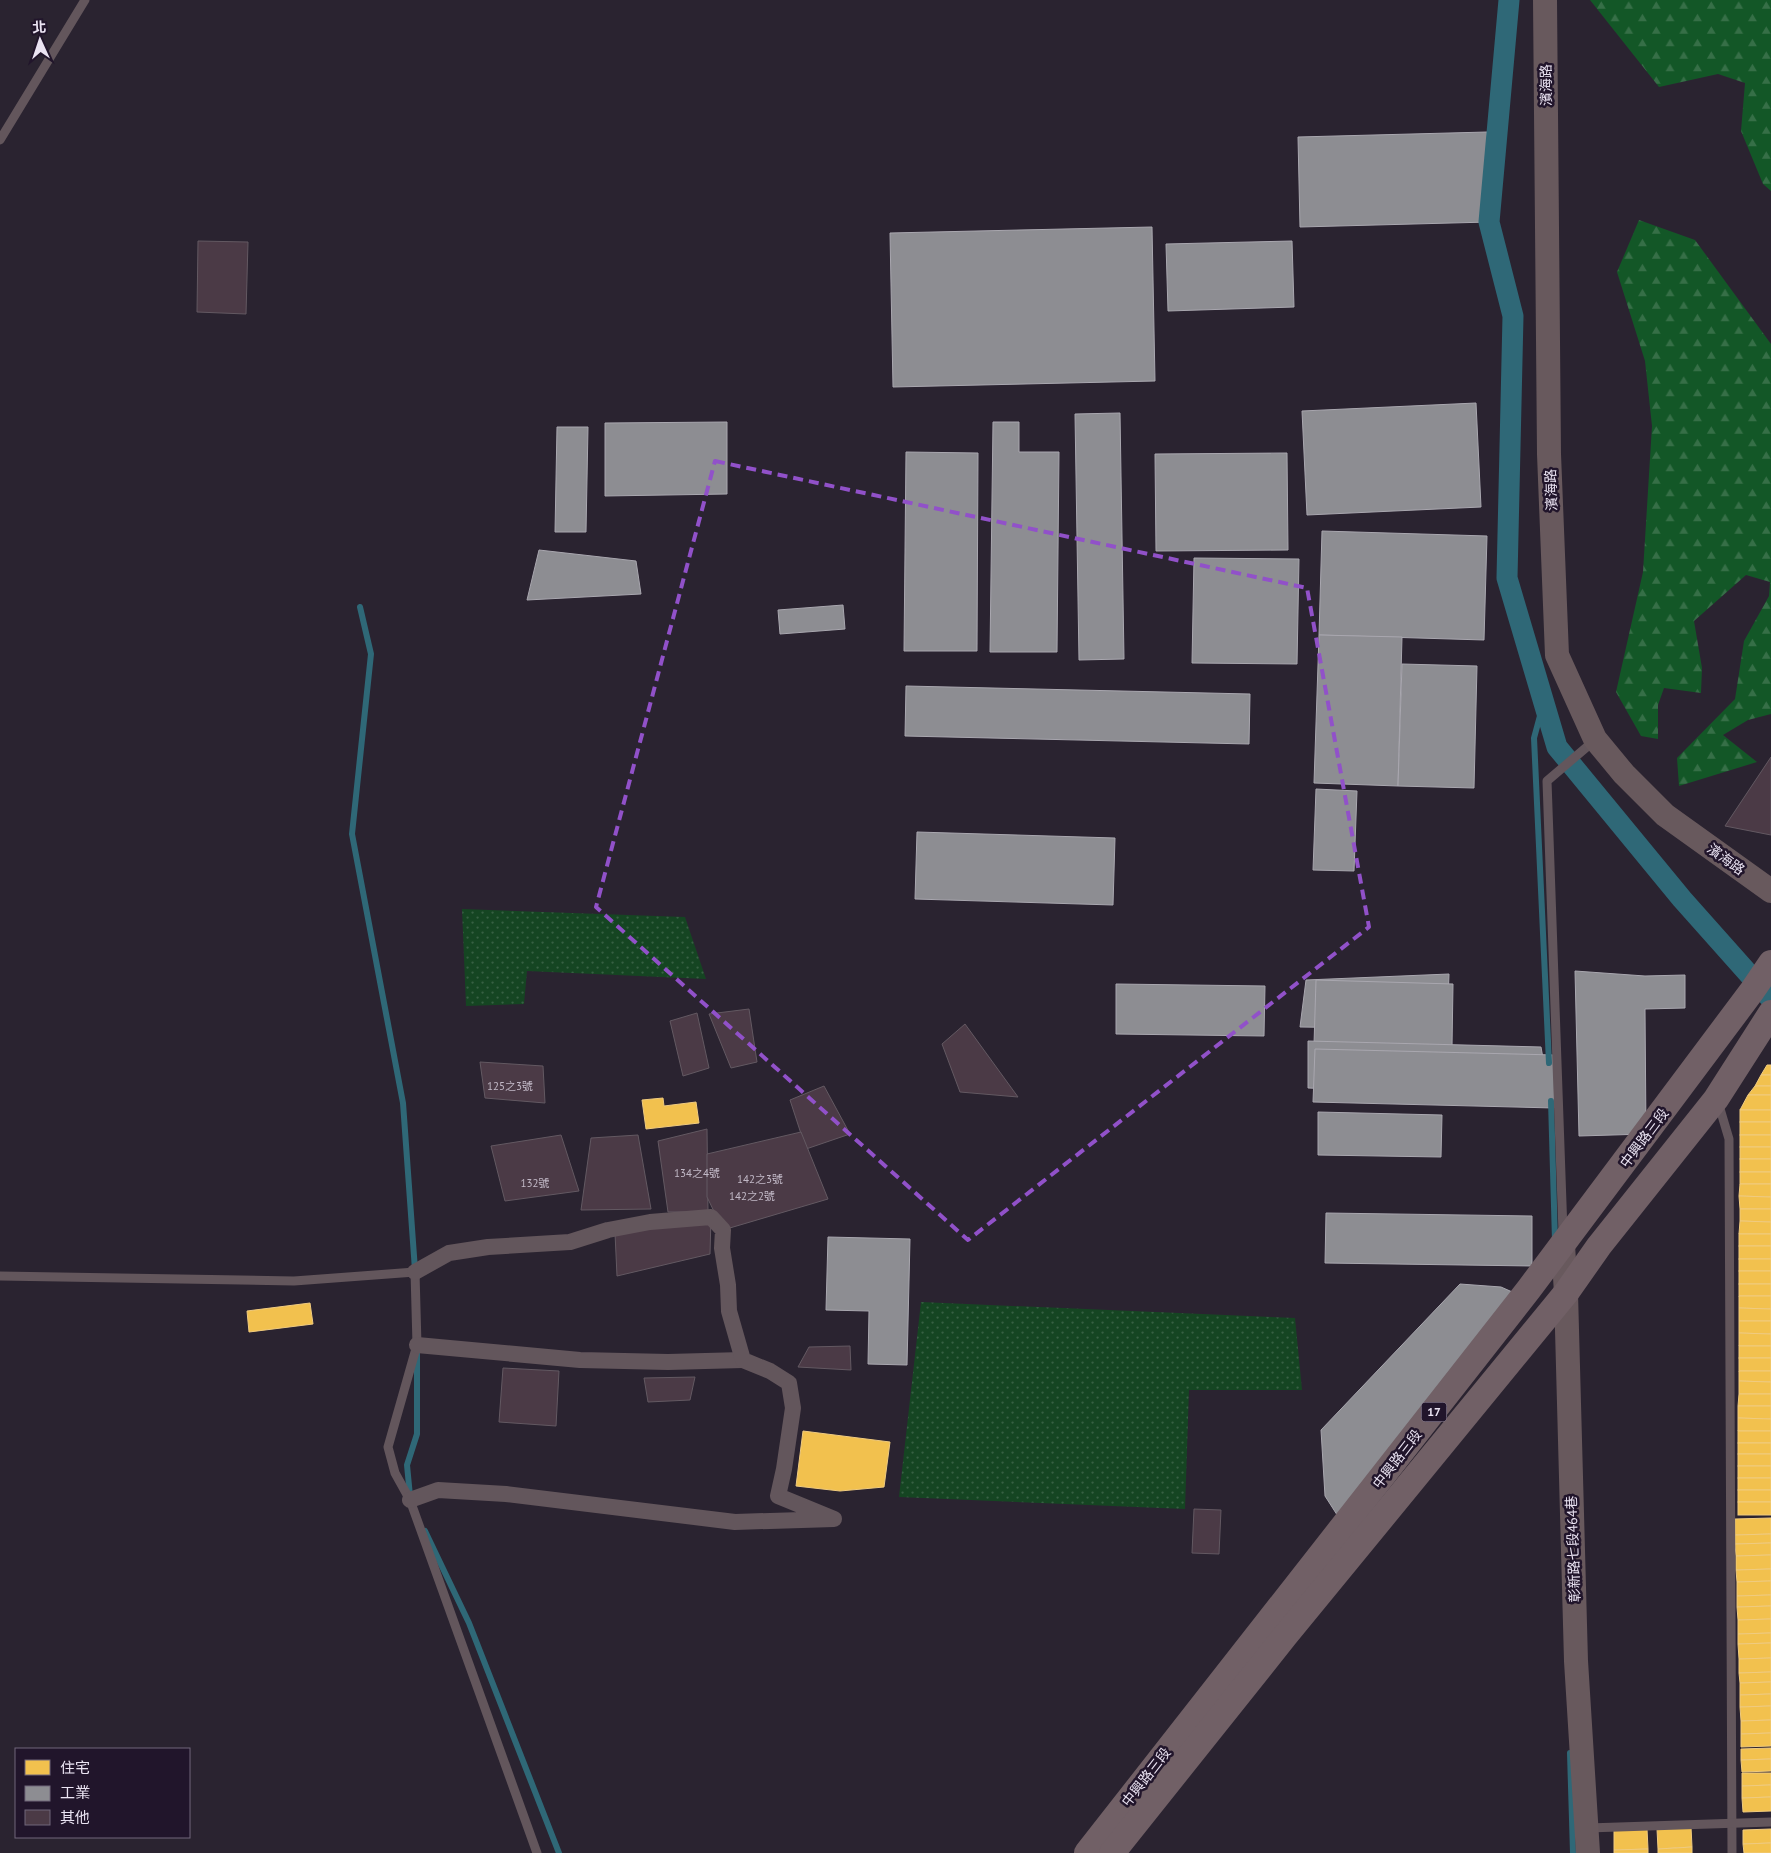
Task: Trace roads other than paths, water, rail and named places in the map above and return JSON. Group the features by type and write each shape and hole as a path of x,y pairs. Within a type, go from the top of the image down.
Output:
{"main road":[{"name":"中興路三段","path":"1087,1853 1398,1459 1563,1245 1771,963"},
{"name":"中興路三段","path":"1112,1853 1285,1636 1566,1293 1599,1246 1716,1099 1771,1014"}],"street":[{"name":"濱海路","path":"1545,0 1549,454 1558,655 1595,739 1624,774 1665,815 1771,890"},
{"path":"415,1272 449,1253 488,1247 570,1242 608,1230 650,1222 711,1217 723,1230 722,1248 728,1285 728,1311 743,1360"},
{"name":"彰新路七段464巷","path":"1563,1245 1576,1661 1588,1828 1588,1853"},
{"path":"410,1500 438,1490 506,1494 735,1522 834,1519 778,1496 784,1470 793,1408 789,1384 770,1371 743,1360 668,1362 580,1360 417,1345"}],"lane":[{"path":"0,140 85,0"},
{"path":"1563,1245 1547,781 1595,739"},
{"path":"1716,1099 1729,1139 1732,1853"},
{"path":"0,1276 294,1281 415,1272 417,1345 388,1447 395,1473 410,1500 537,1853"},
{"path":"1588,1828 1771,1822"}],"waterway":[{"path":"1509,0 1489,222 1513,316 1507,578 1557,747 1682,899 1771,999"},
{"path":"360,607 371,654 352,834 403,1103 415,1270"},
{"path":"1544,701 1534,738 1549,1063"},
{"path":"1551,1101 1555,1241"},
{"path":"410,1496 407,1465 417,1434 417,1353"},
{"path":"425,1531 469,1623 559,1853"},
{"path":"1570,1753 1573,1853"}]}
